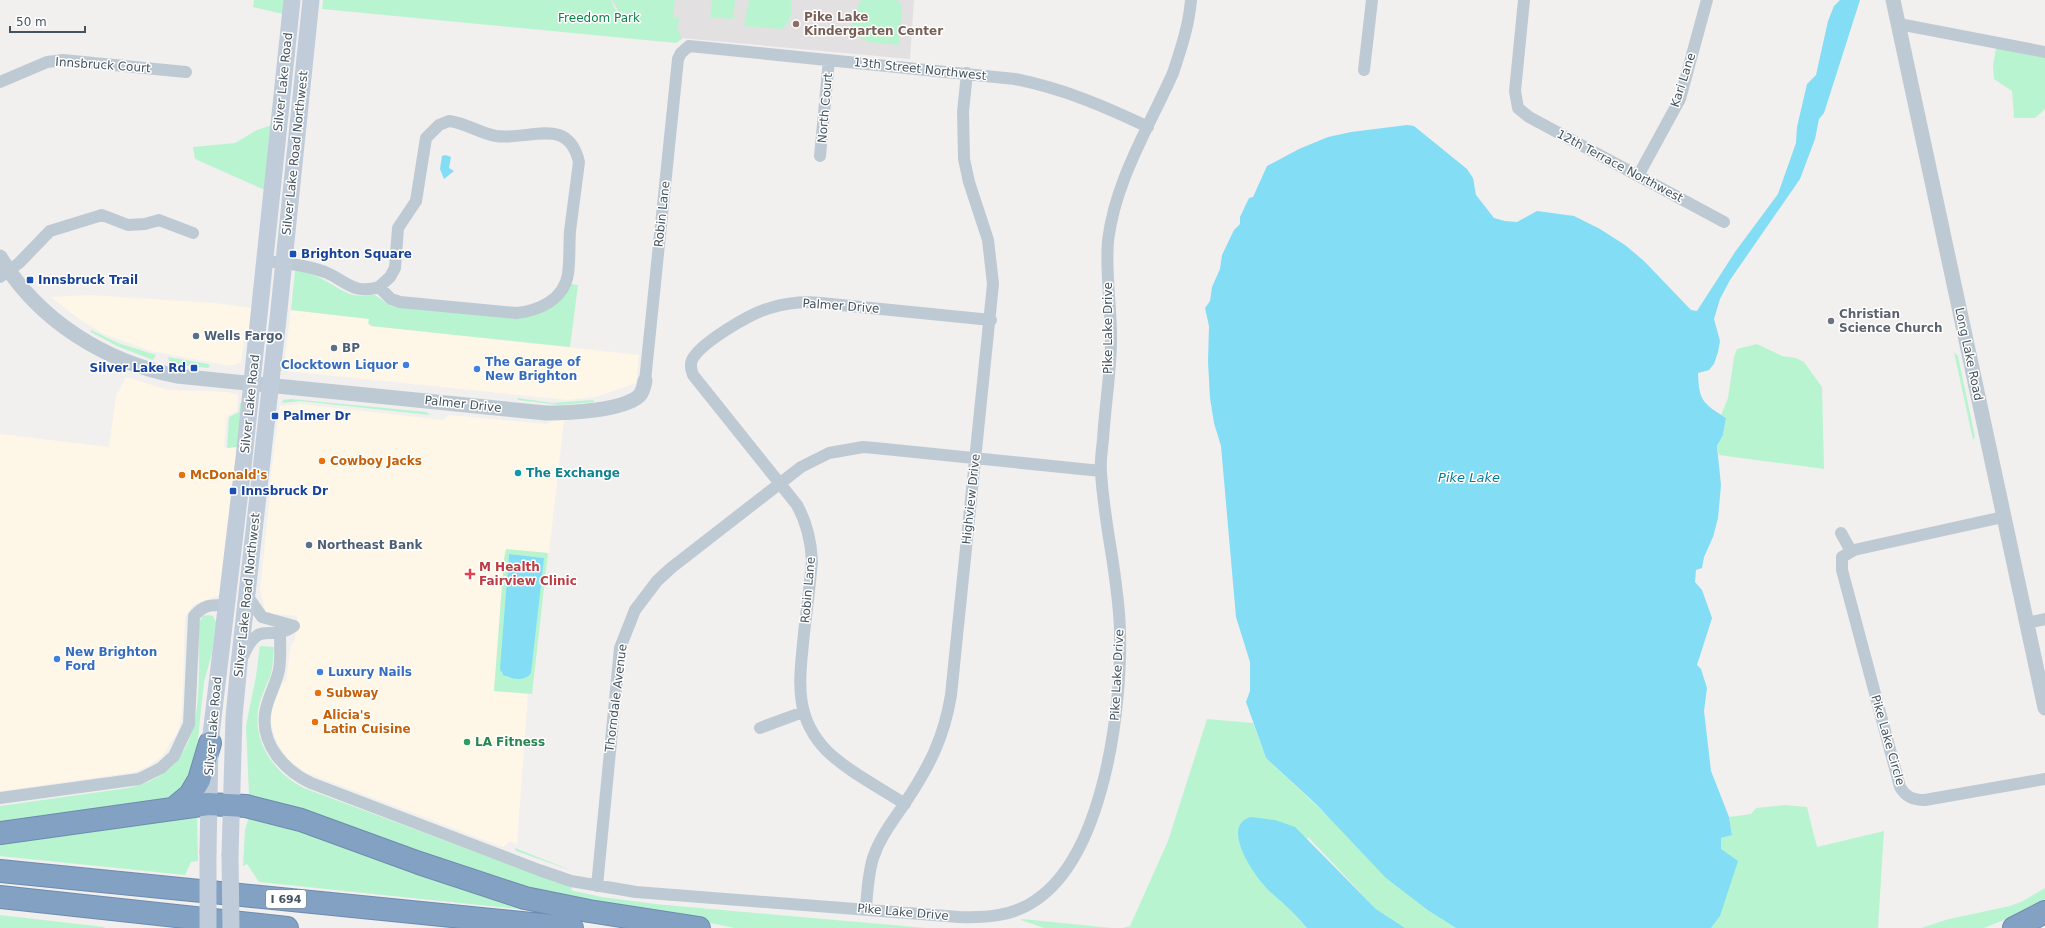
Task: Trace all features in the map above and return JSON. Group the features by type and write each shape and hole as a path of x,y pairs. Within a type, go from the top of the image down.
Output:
{"highway":[{"path":"173,809 190,795 199,780 210,743"},
{"path":"0,833 208,804 231,804 246,806 301,820 419,863 525,898 589,911 700,928"},
{"name":"I 694","path":"0,871 572,928"},
{"name":"I 694","path":"0,897 287,928"},
{"path":"2014,928 2045,912"}],"main road":[{"name":"Silver Lake Road","path":"208,928 208,804 210,743 252,383 292,0"},
{"name":"Silver Lake Road Northwest","path":"231,928 230,855 234,717 246,594 284,263 311,0"}],"street":[{"name":"Pike Lake Drive","path":"280,633 279,670 265,715 268,739 275,754 289,770 311,783 539,870 571,881 636,892 981,918 1001,915 1018,910 1035,901 1063,876 1072,860 1094,809 1112,738 1118,702 1120,632 1118,595 1100,471 1111,344 1107,262 1108,240 1117,198 1173,73 1186,32 1191,0"},
{"path":"1364,70 1372,0"},
{"name":"12th Terrace Northwest","path":"1524,0 1514,91 1518,108 1529,117 1724,222"},
{"name":"Kari Lane","path":"1638,176 1680,99 1707,0"},
{"name":"Long Lake Road","path":"1894,0 2003,517 2045,708"},
{"path":"1899,24 2045,52"},
{"name":"13th Street Northwest","path":"685,49 694,46 967,73 1044,85 1080,96 1148,127"},
{"name":"Robin Lane","path":"645,382 678,59 685,49"},
{"name":"Innsbruck Court","path":"0,82 37,65 63,60 186,72"},
{"name":"North Court","path":"820,156 829,60"},
{"name":"Highview Drive","path":"866,909 868,881 873,859 889,826 905,804 931,762 947,719 991,320 993,284 992,262 988,240 969,182 964,159 963,112 967,73"},
{"path":"265,261 284,263 325,272 356,289 372,289 379,287 390,277 395,268 398,228 416,201 420,186 424,145 430,132 438,125 449,121 463,123 477,130 496,136 513,137 552,133 568,139 573,144 579,162 570,233 568,276 557,295 542,308 530,312 516,313 400,302 391,300 379,287"},
{"path":"4,274 35,249 50,231 102,215 128,225 145,224 159,220 193,233"},
{"name":"Palmer Drive","path":"0,257 4,274 56,320 99,349 141,368 177,376 566,413 608,407 632,400 640,395 645,382"},
{"name":"Palmer Drive","path":"690,367 697,353 736,323 752,314 785,304 821,302 991,320"},
{"name":"Robin Lane","path":"690,367 693,375 797,505 804,518 811,546 812,561 799,682 803,712 816,738 834,757 905,804"},
{"name":"Thorndale Avenue","path":"597,886 617,666 626,630 635,610 657,581 801,467 817,458 845,449 875,448 1100,471"},
{"path":"1841,534 1851,551 2003,517"},
{"name":"Pike Lake Circle","path":"1851,551 1842,556 1842,570 1900,787 1904,794 1911,798 1925,800 2045,778"},
{"path":"239,664 248,644 255,635 260,633 280,633 294,626 262,617 246,594"},
{"path":"0,798 139,779 161,768 174,756 189,724 194,616 202,608 212,605 226,605"},
{"path":"2027,623 2045,619"},
{"path":"760,728 803,712"}],"shaded area":[{"name":"Pike Lake Kindergarten Center","path":"611,0 914,0 910,59 681,38 678,30 619,13"},
{"path":"90,295 214,303 253,308 250,341 244,340 241,362 230,366 151,351 104,334 79,319 51,297"},
{"path":"291,310 369,319 371,326 639,355 636,383 596,397 567,400 286,371 285,359"},
{"path":"126,377 168,390 228,392 238,395 237,411 227,416 224,447 235,447 239,444 220,592 219,595 193,605 185,617 182,714 178,731 162,756 150,765 135,772 0,791 0,434 109,447 116,396"},
{"path":"300,404 443,420 449,415 545,424 557,420 564,420 549,553 506,549 504,559 494,691 528,694 517,844 510,841 503,847 305,772 289,760 277,743 271,725 272,709 283,682 286,682 291,645 295,640 297,616 266,613 260,590 270,495 269,489 280,406"}],"green space":[{"path":"254,0 285,0 283,14 253,7"},
{"name":"Freedom Park","path":"323,0 611,0 615,9 620,13 613,0 675,0 673,18 679,18 678,30 682,39 676,43 322,9"},
{"path":"712,0 735,0 733,19 710,17"},
{"path":"749,0 791,0 790,19 782,29 744,26"},
{"path":"861,0 896,0 902,5 899,45 868,42 854,34 851,20"},
{"path":"1996,48 2045,58 2045,109 2035,118 2014,118 2012,91 1994,79 1993,66"},
{"path":"272,125 265,190 195,159 193,147 235,143 257,130"},
{"path":"295,271 310,273 353,295 375,295 391,306 515,318 526,317 541,312 552,304 571,284 578,285 570,347 371,326 368,323 369,319 291,310"},
{"path":"91,330 118,343 156,355 153,360 117,346 91,332"},
{"path":"1757,344 1782,356 1796,358 1804,362 1822,387 1824,469 1719,455 1717,446 1723,435 1726,418 1721,415 1728,398 1734,357 1737,349"},
{"path":"1954,352 1958,356 1975,437 1973,440"},
{"path":"168,357 208,364 210,366 208,368 170,364"},
{"path":"517,398 552,403 593,400 594,402 559,405 518,400"},
{"path":"291,399 426,412 430,415 300,401 282,403 283,400"},
{"path":"240,403 242,403 239,444 236,447 227,448 229,417 239,412"},
{"path":"506,549 548,553 532,694 494,691","holes":["509,554 544,558 509,678 501,673"]},
{"path":"203,616 213,616 216,622 212,653 204,682 194,775 174,800 0,825 0,806 128,788 155,778 174,764 187,745 194,723 198,699 199,622"},
{"path":"260,646 274,647 271,674 259,706 257,719 258,731 267,754 274,765 293,782 304,788 505,863 572,886 571,890 574,891 602,897 655,904 926,928 734,928 706,922 553,899 252,796 249,794 246,726 256,676"},
{"path":"1207,719 1253,723 1266,758 1429,911 1456,928 1405,928 1376,909 1308,837 1287,906 1307,928 1123,928 1130,926 1168,841"},
{"path":"1785,805 1807,807 1817,847 1884,831 1878,928 1711,928 1720,916 1721,838 1732,834 1729,817 1751,814 1756,808"},
{"path":"197,814 198,861 191,862 185,875 0,856 0,838"},
{"path":"249,817 276,822 556,913 259,882 247,864 243,866 245,830"},
{"path":"515,848 573,871 516,851"},
{"path":"2045,888 2045,904 1984,928 1921,928 1949,919 2010,906 2023,901"},
{"path":"0,915 104,927 105,928 0,928"},
{"path":"1021,920 1112,928 1044,928"}],"water":[{"name":"Pike Lake","path":"1840,0 1860,0 1824,113 1819,119 1815,139 1800,179 1730,280 1720,299 1714,319 1720,341 1718,352 1714,364 1709,370 1698,373 1699,389 1703,400 1726,418 1723,435 1717,446 1721,485 1718,518 1713,537 1704,557 1702,568 1696,570 1695,582 1702,590 1712,618 1697,665 1701,669 1707,688 1704,711 1711,771 1729,817 1732,835 1721,838 1721,849 1738,861 1720,916 1711,928 1456,928 1429,911 1386,878 1317,805 1266,758 1246,702 1250,691 1250,662 1236,617 1221,446 1214,423 1210,398 1208,362 1209,326 1205,308 1210,301 1212,287 1220,269 1222,255 1234,230 1240,224 1240,217 1249,198 1253,197 1267,166 1299,149 1328,137 1351,132 1407,125 1414,126 1467,169 1473,178 1476,195 1494,218 1517,222 1537,211 1574,216 1600,229 1625,245 1644,261 1691,310 1697,311 1735,252 1778,194 1796,143 1797,127 1807,84 1816,75 1828,21 1834,6"},
{"path":"445,155 451,157 449,168 454,171 444,179 440,169 442,156"},
{"path":"509,554 544,558 531,673 522,679 510,678 503,675 500,669"},
{"path":"1251,817 1275,820 1295,827 1376,909 1405,928 1307,928 1291,910 1265,887 1246,859 1238,838 1239,829 1242,822"}],"place":[{"name":"Pike Lake Kindergarten Center","path":"796,24"},
{"name":"Brighton Square","path":"293,254"},
{"name":"Innsbruck Trail","path":"30,280"},
{"name":"Christian Science Church","path":"1831,321"},
{"name":"Wells Fargo","path":"196,336"},
{"name":"BP","path":"334,348"},
{"name":"Clocktown Liquor","path":"406,365"},
{"name":"Silver Lake Rd","path":"194,368"},
{"name":"The Garage of New Brighton","path":"477,369"},
{"name":"Palmer Dr","path":"275,416"},
{"name":"Cowboy Jacks","path":"322,461"},
{"name":"The Exchange","path":"518,473"},
{"name":"McDonald's","path":"182,475"},
{"name":"Innsbruck Dr","path":"233,491"},
{"name":"Northeast Bank","path":"309,545"},
{"name":"M Health Fairview Clinic","path":"470,574"},
{"name":"New Brighton Ford","path":"57,659"},
{"name":"Luxury Nails","path":"320,672"},
{"name":"Subway","path":"318,693"},
{"name":"Alicia's Latin Cuisine","path":"315,722"},
{"name":"LA Fitness","path":"467,742"}]}
